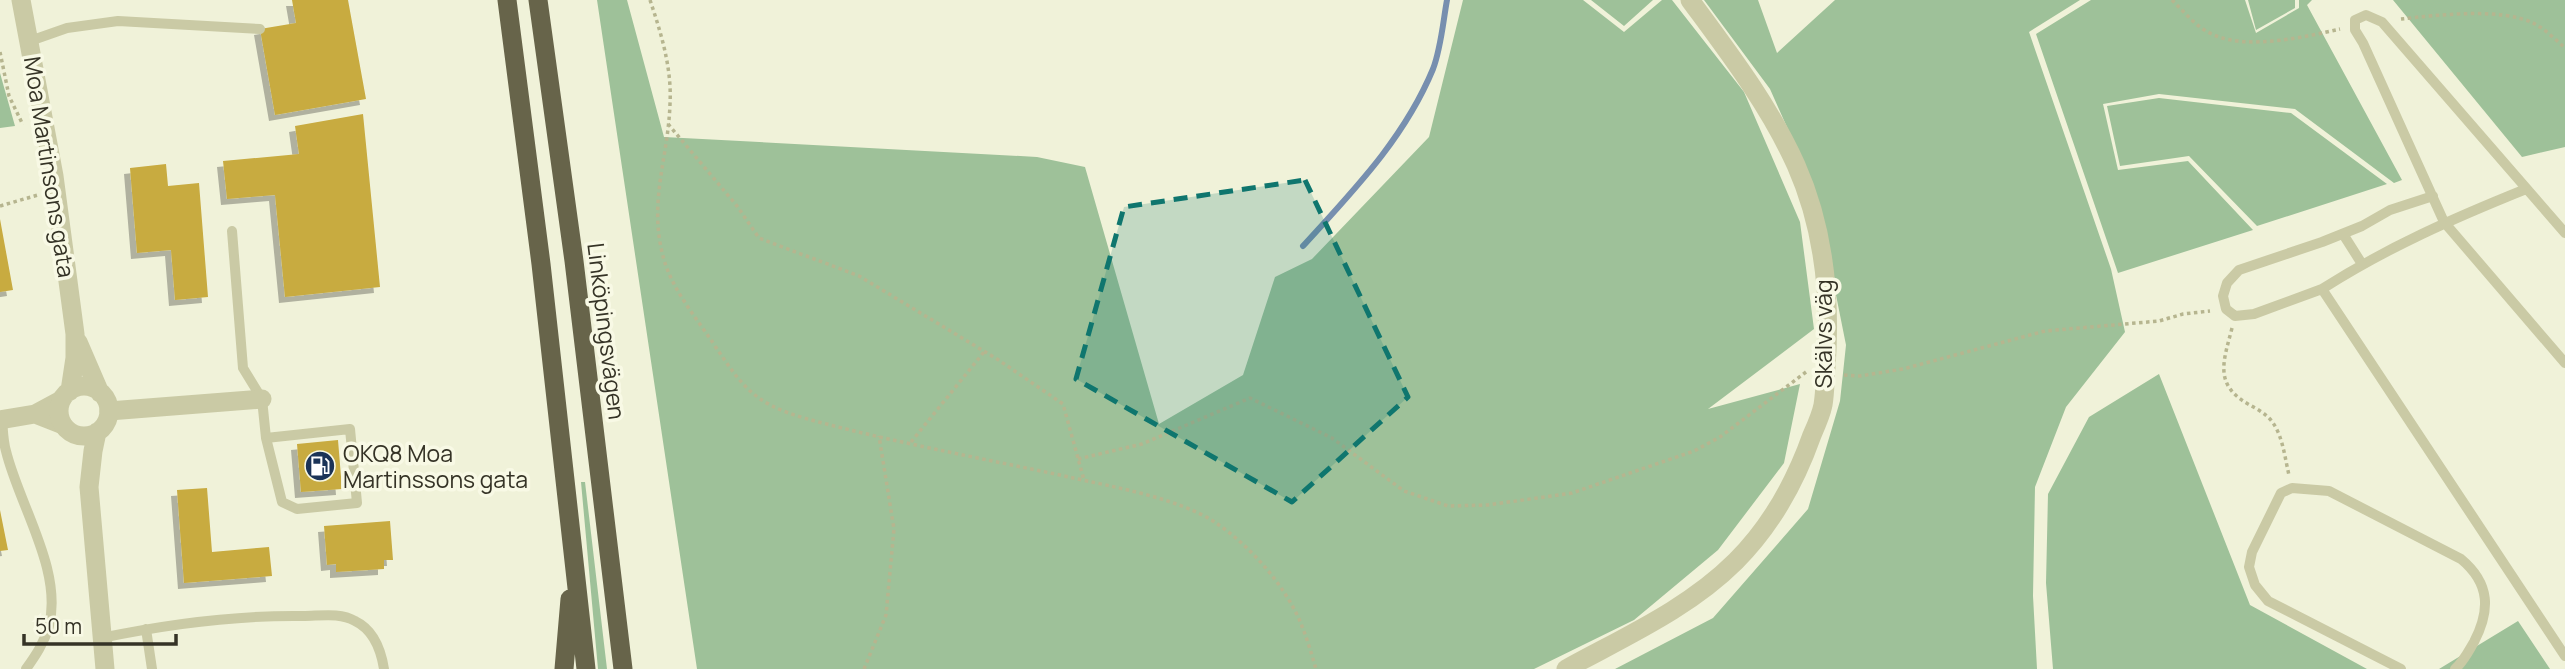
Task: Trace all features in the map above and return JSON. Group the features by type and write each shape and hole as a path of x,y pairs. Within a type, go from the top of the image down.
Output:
{"highway":[{"path":"507,0 541,264 586,669"},
{"name":"Linköpingsvägen","path":"538,0 572,247 623,669"},
{"path":"564,669 573,556"},
{"path":"617,611 634,669"}],"street":[{"name":"Moa Martinsons gata","path":"21,0 54,176 75,334 75,358 66,395"},
{"name":"Skälvs väg","path":"1566,669 1684,604 1735,562 1773,518 1799,470 1823,406 1816,373 1828,344 1826,295 1820,245 1796,166 1765,106 1690,0"},
{"name":"Moa Martinsons gata","path":"75,334 100,393"},
{"path":"1,419 34,414 66,395 88,387 100,393 109,411 106,423 97,432 85,436 34,414"},
{"path":"66,395 59,413 89,487"},
{"path":"109,411 262,399"},
{"path":"97,432 89,487 103,669"}],"lane":[{"path":"2565,233 2382,22 2366,15 2355,20 2355,30 2444,222 2565,363"},
{"path":"30,41 67,28 118,21 260,29"},
{"path":"2432,196 2390,210 2343,234 2239,270 2227,283 2223,296 2231,313 2255,314 2322,289 2362,264 2444,222 2526,189"},
{"path":"232,231 243,368 262,399 266,438 282,502 297,509 357,503 350,429 266,438"},
{"path":"2343,234 2362,264"},
{"path":"2322,289 2565,656"},
{"path":"1,419 5,451 47,570 51,595 50,623 43,643 26,669"},
{"path":"2401,669 2268,601 2255,584 2249,567 2252,552 2281,493 2292,488 2329,491 2462,559 2473,568 2481,582 2487,606 2483,623 2463,662 2455,669"},
{"path":"101,638 168,624 264,615 343,615 358,622 376,639 384,669"},
{"path":"146,629 152,669"}],"path":[{"path":"650,0 667,61 670,85 656,219 660,243 676,287 735,374 761,401 778,410 804,418 1085,481 1165,502 1216,522 1242,544 1286,595 1299,619 1316,669"},
{"path":"2172,0 2198,26 2230,41 2268,41 2341,29 2355,30"},
{"path":"2382,22 2459,13 2509,16 2535,24 2565,48"},
{"path":"0,51 9,96 26,131"},
{"path":"668,124 737,206 760,238 859,276 1063,404 1085,481"},
{"path":"0,206 41,194"},
{"path":"1797,371 1860,376 1903,369 2045,331 2159,321 2183,314 2231,313 2223,364 2225,382 2233,394 2265,414 2274,425 2292,488"},
{"path":"910,442 984,352"},
{"path":"1078,459 1142,444 1250,398 1332,439 1404,491 1448,506 1488,505 1572,493 1694,452 1816,373"},
{"path":"864,669 886,615 894,529 879,436"}],"highlighted area":[{"path":"1305,180 1408,397 1292,502 1076,379 1124,207"}],"green space":[{"path":"597,0 627,0 664,137 1037,157 1085,167 1159,424 1243,375 1275,277 1312,259 1429,137 1463,0 1583,0 1624,32 1662,0 1672,0 1744,92 1800,222 1814,329 1708,409 1800,384 1784,463 1718,550 1634,620 1534,669 697,669"},
{"path":"1591,0 1653,0 1624,26"},
{"path":"1704,0 1758,0 1777,53 1835,0 2080,0 2029,32 2111,269 2125,332 2066,407 2035,487 2033,596 2037,669 1615,669 1713,618 1808,509 1840,401 1846,345 1815,190 1770,89"},
{"path":"2091,0 2245,0 2256,33 2299,8 2299,0 2312,0 2307,5 2402,180 2394,183 2295,109 2159,94 2103,104 2118,170 2188,161 2253,230 2118,273 2036,34"},
{"path":"2248,0 2295,0 2295,8 2256,30"},
{"path":"2393,0 2565,0 2565,147 2522,157"},
{"path":"0,73 15,126 0,128"},
{"path":"2159,98 2291,113 2387,184 2257,226 2189,156 2120,166 2107,106"},
{"path":"2159,374 2250,605 2367,669 2053,669 2046,583 2048,494 2089,417"},
{"path":"581,482 585,482 607,669 598,669"},
{"path":"2518,621 2550,669 2439,669"}],"building":[{"path":"292,0 348,0 366,99 275,115 260,29 296,23"},
{"path":"363,114 380,287 285,297 275,195 227,199 223,161 299,154 295,126"},
{"path":"166,164 168,186 199,183 208,297 175,300 171,250 137,253 130,168"},
{"path":"0,219 13,290 0,292"},
{"name":"OKQ8 Moa Martinssons gata","path":"338,440 342,489 301,492 297,444"},
{"path":"207,488 212,552 269,547 272,576 184,583 177,490"},
{"path":"0,510 8,550 0,551"},
{"path":"390,521 393,560 384,560 384,569 336,572 336,564 327,565 324,526"}],"waterway":[{"path":"1303,246 1376,163 1407,118 1436,61 1447,0"}],"place":[{"name":"OKQ8 Moa Martinssons gata","path":"320,466"}]}
